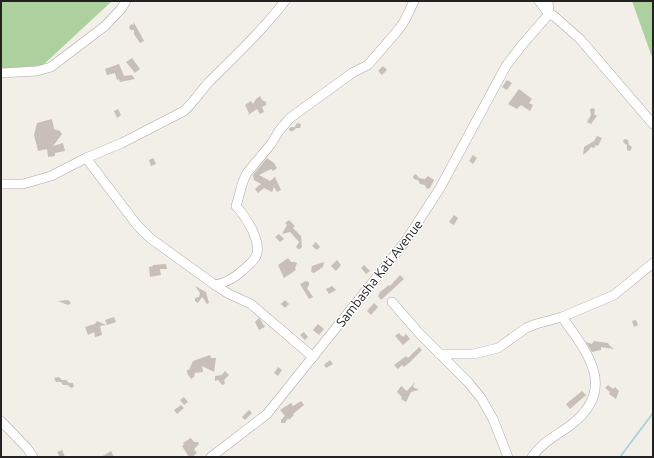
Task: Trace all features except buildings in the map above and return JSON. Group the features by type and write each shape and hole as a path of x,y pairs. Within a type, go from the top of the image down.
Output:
{"street":[{"path":"1,73 37,71 51,67 105,26 121,9 126,1"},
{"path":"1,184 24,184 51,176 86,158 122,143 184,111 204,87 262,29 285,1"},
{"path":"215,285 222,284 235,277 256,258 258,251 257,245 250,225 236,206 240,197 244,178 247,173 290,118 352,73 368,65 399,29 414,1"},
{"path":"538,1 549,14 554,16 580,39 653,124"},
{"path":"548,1 549,14"},
{"name":"Sambasha Kati Avenue","path":"210,457 267,414 414,231 440,188 506,66 549,14"},
{"path":"86,158 137,225 150,238 215,285 251,304 313,357"},
{"path":"439,354 473,354 498,348 526,328 562,317 614,295 653,263"},
{"path":"392,302 439,354 468,382 487,408 508,457"},
{"path":"532,457 538,448 580,417 588,408 595,393 595,377 586,351 562,317"},
{"path":"1,421 27,448 33,457"}],"green space":[{"path":"1,1 112,1 43,65 1,69"},
{"path":"632,1 653,1 653,60"}],"waterway":[{"path":"620,457 653,413"}]}
